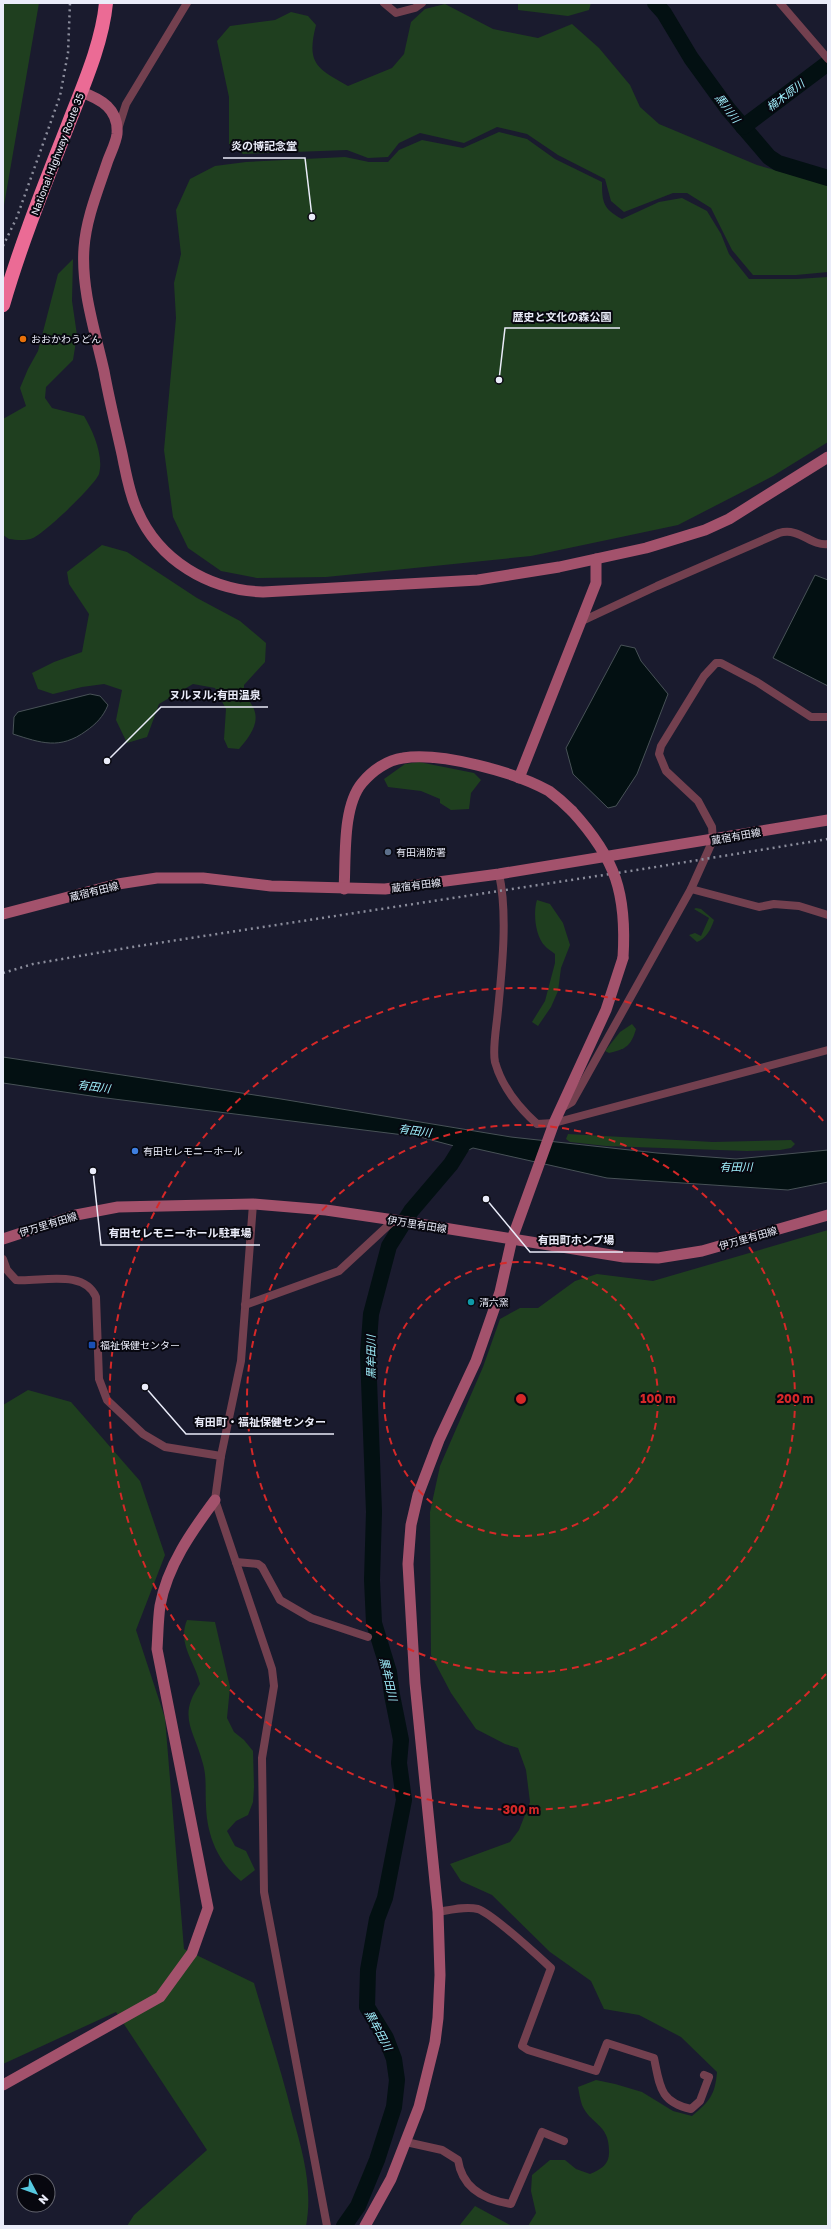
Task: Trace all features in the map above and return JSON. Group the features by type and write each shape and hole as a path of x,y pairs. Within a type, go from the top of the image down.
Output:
{"highway":[{"name":"National Highway Route 35","path":"3,305 16,260 81,92 104,19 106,3"}],"street":[{"path":"187,3 126,104 88,220 84,246 86,286 127,479 135,504 150,534 165,551 185,568 223,587 241,591 263,592 478,580 518,575 677,540 705,530 735,515 828,457"},
{"path":"384,3 396,13 415,8 422,3"},
{"path":"780,3 828,59"},
{"path":"81,92 100,98 112,111 117,134"},
{"path":"580,622 657,586 787,530 802,534 820,544 828,544"},
{"path":"519,778 596,583 596,559"},
{"path":"560,1109 572,1102 691,889 713,840 712,827 698,801 666,771 659,754 661,746 704,676 716,663 721,663 757,682 810,717 828,717"},
{"path":"344,889 351,804 361,784 378,768 402,758 422,756 469,764 519,778 549,791 572,811 600,845 611,865 620,890 623,909 623,958 606,1010 554,1124 512,1239 500,1292 476,1361 439,1440 418,1495 411,1524 408,1564 414,1667 438,1912 440,1976 435,2042 419,2107 390,2179 365,2226"},
{"name":"蔵宿有田線","path":"3,914 118,884 157,878 203,878 270,886 385,889 499,874 828,820"},
{"path":"499,874 503,890 502,970 494,1060 500,1076 519,1107 537,1124 554,1124 828,1050"},
{"path":"691,889 759,907 774,904 799,906 828,915"},
{"path":"253,1204 240,1360 221,1456 215,1500 272,1669 274,1686 262,1758 264,1892 327,2226"},
{"name":"伊万里有田線","path":"3,1239 76,1215 118,1207 253,1204 326,1210 624,1257 658,1258 702,1251 828,1215"},
{"path":"244,1306 339,1271 394,1220"},
{"path":"3,1258 7,1270 16,1280 50,1279 80,1281 92,1288 96,1297 100,1379 107,1400 143,1434 165,1447 221,1456"},
{"path":"3,2084 160,1997 192,1953 208,1908 157,1649 160,1605 173,1566 194,1529 215,1500"},
{"path":"236,1562 258,1564 262,1567 280,1600 286,1604 312,1618 368,1637"},
{"path":"438,1912 461,1908 479,1909 530,1948 551,1968 522,2046 528,2050 596,2071 607,2043 654,2058 659,2084 666,2099 679,2106 691,2109 700,2101 709,2077 704,2075"},
{"path":"406,2142 442,2150 458,2160 460,2174 478,2192 494,2201 511,2204 542,2132 564,2141"}],"green space":[{"path":"3,3 39,3 3,211"},
{"path":"518,3 591,3 589,10 568,16 518,10"},
{"path":"445,4 493,29 538,38 572,24 599,48 630,85 640,107 659,124 757,165 828,185 828,272 796,275 753,275 732,250 711,208 687,193 673,193 624,212 611,201 605,179 558,155 527,134 497,127 464,143 420,133 399,143 388,157 368,158 347,150 243,154 229,144 229,97 217,41 230,26 275,20 291,12 308,16 316,25 312,48 317,63 322,69 348,86 392,68 404,54 411,22 425,9"},
{"path":"499,132 527,139 555,159 602,182 602,195 607,208 622,219 659,202 682,198 707,211 721,234 729,254 749,279 797,279 828,277 828,442 773,476 678,525 531,556 326,577 257,578 221,571 188,548 173,517 164,450 176,318 174,283 181,254 176,210 190,179 215,166 246,162 345,157 369,162 388,162 399,150 422,140 463,148"},
{"path":"73,259 72,301 77,335 73,360 46,387 45,398 52,408 84,416 97,444 100,459 99,474 96,480 80,498 39,534 28,540 9,539 3,535 3,419 26,406 20,388 38,351 58,274"},
{"path":"102,545 127,552 197,598 240,621 266,643 265,662 244,685 246,695 253,707 256,719 253,730 239,749 228,748 224,739 226,709 215,688 193,684 159,704 147,737 127,743 116,720 122,690 104,684 82,687 53,694 38,689 32,673 54,662 82,652 89,614 69,584 67,572"},
{"path":"419,762 474,773 481,780 471,793 469,809 451,810 440,803 440,799 421,791 388,787 384,779 405,764"},
{"path":"537,900 550,904 563,923 570,945 561,968 558,991 551,1007 538,1026 532,1022 545,1001 555,963 555,954 542,942 537,930 535,911"},
{"path":"694,909 701,909 714,920 708,933 703,939 697,942 689,935 695,933 701,936 709,918"},
{"path":"632,1024 636,1029 630,1043 627,1046 609,1053 605,1051 620,1032"},
{"path":"568,1134 713,1142 791,1140 795,1144 791,1148 780,1150 747,1151 606,1146 570,1142 566,1139"},
{"path":"828,1230 828,2226 528,2226 536,2213 531,2191 532,2175 550,2160 565,2160 576,2169 590,2174 602,2168 607,2162 609,2150 606,2135 603,2129 585,2111 581,2103 578,2087 596,2080 615,2084 642,2092 673,2111 692,2116 707,2102 713,2092 717,2072 681,2037 639,2015 604,2009 591,1981 550,1952 492,1895 461,1881 450,1864 510,1842 519,1830 530,1802 526,1770 518,1748 505,1744 476,1729 451,1693 431,1655 430,1512 440,1466 483,1367 500,1319 520,1308 538,1308 575,1281 597,1274 653,1281"},
{"path":"28,1390 71,1402 140,1481 165,1555 136,1630 165,1718 184,1949 254,1983 284,2084 306,2171 308,2185 308,2212 306,2226 127,2226 134,2215 207,2150 116,2012 3,2064 3,1405"},
{"path":"187,1620 215,1622 230,1687 227,1718 234,1732 244,1740 253,1751 253,1802 248,1815 236,1821 227,1831 235,1846 246,1851 255,1870 241,1881 233,1874 220,1857 211,1838 207,1817 204,1769 188,1715 193,1695 200,1684 185,1645 184,1629"},
{"path":"475,2206 512,2226 459,2226"}],"water":[{"path":"815,575 828,580 828,686 773,658"},
{"path":"621,645 635,648 641,661 668,694 637,774 616,806 608,808 573,774 566,748"},
{"path":"90,694 100,696 108,705 96,723 77,737 59,743 50,743 13,734 14,717 18,712"},
{"name":"有田川","path":"3,1057 281,1099 511,1137 657,1153 736,1159 828,1150 828,1182 788,1190 607,1178 473,1148 464,1152 458,1147 420,1137 98,1097 3,1083"}],"waterway":[{"name":"黒川川","path":"655,3 664,13 691,58 728,109 769,157 778,163 828,178"},
{"name":"楠木原川","path":"743,127 828,63"},
{"name":"黒牟田川","path":"344,2226 358,2206 377,2160 394,2107 397,2080 394,2059 386,2038 367,2007 368,1970 377,1919 385,1898 404,1800 399,1763 401,1740 389,1672 374,1623 372,1580 374,1512 368,1354 371,1314 389,1246 411,1211 451,1164 467,1138"}],"railway":[{"path":"3,246 17,217 60,96 68,53 70,3"},
{"path":"3,973 33,964 132,947 643,869 828,839"}],"place":[{"name":"炎の博記念堂","path":"312,217"},
{"name":"おおかわうどん","path":"23,339"},
{"name":"歴史と文化の森公園","path":"499,380"},
{"name":"ヌルヌル;有田温泉","path":"107,761"},
{"name":"有田消防署","path":"388,852"},
{"name":"有田セレモニーホール","path":"135,1151"},
{"name":"有田セレモニーホール駐車場","path":"93,1171"},
{"name":"有田町ホンプ場","path":"486,1199"},
{"name":"清六窯","path":"471,1302"},
{"name":"福祉保健センター","path":"92,1345"},
{"name":"有田町・福祉保健センター","path":"145,1387"}]}
